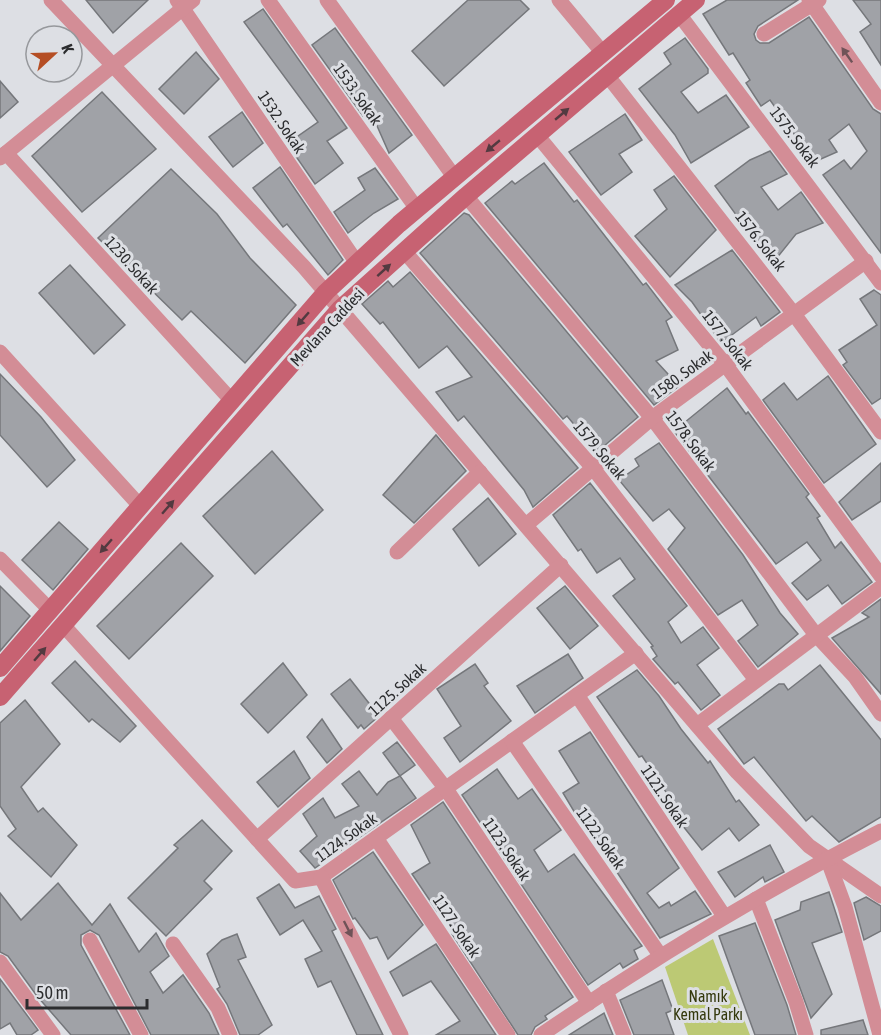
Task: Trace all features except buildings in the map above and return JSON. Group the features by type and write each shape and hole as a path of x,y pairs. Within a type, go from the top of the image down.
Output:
{"main road":[{"name":"Mevlana Caddesi","path":"0,669 326,292 417,209 666,0"},
{"name":"Mevlana Caddesi","path":"0,697 340,309 465,196 696,0"}],"street":[{"path":"51,0 326,292 761,797 809,846 881,896"},
{"name":"1533. Sokak","path":"268,0 417,209"},
{"path":"327,0 455,178"},
{"path":"559,0 603,53"},
{"path":"764,34 813,2 881,103"},
{"path":"3,156 184,3"},
{"name":"1532. Sokak","path":"184,3 357,263"},
{"name":"1575. Sokak","path":"679,14 881,283"},
{"name":"1576. Sokak","path":"607,75 794,314 881,432"},
{"name":"1577. Sokak","path":"537,135 725,364 881,576"},
{"name":"1230. Sokak","path":"3,156 232,401"},
{"name":"1578. Sokak","path":"465,196 652,418 816,635 855,677 881,714"},
{"name":"1579. Sokak","path":"404,251 593,468 756,680"},
{"name":"1580. Sokak","path":"526,525 652,418 866,261"},
{"path":"0,352 141,507"},
{"path":"398,552 480,472"},
{"path":"0,559 51,611"},
{"name":"1125. Sokak","path":"257,839 561,565"},
{"path":"697,725 881,587"},
{"name":"1124. Sokak","path":"64,626 295,881 321,877 636,653"},
{"name":"1121. Sokak","path":"577,695 724,916"},
{"name":"1123. Sokak","path":"391,718 446,789 588,1003"},
{"name":"1122. Sokak","path":"512,741 660,955"},
{"path":"542,1035 557,1030 588,1003 724,916 827,858 881,831"},
{"name":"1127. Sokak","path":"376,838 508,1035"},
{"path":"827,858 845,908 880,1035"},
{"path":"321,877 401,1035"},
{"path":"756,899 796,1002 806,1035"},
{"path":"90,940 141,1035"},
{"path":"173,944 218,1008 230,1035"},
{"path":"0,962 52,1035"},
{"path":"606,991 624,1035"}],"green space":[{"name":"Namık Kemal Parkı","path":"713,939 750,1035 688,1035 665,967"}]}
